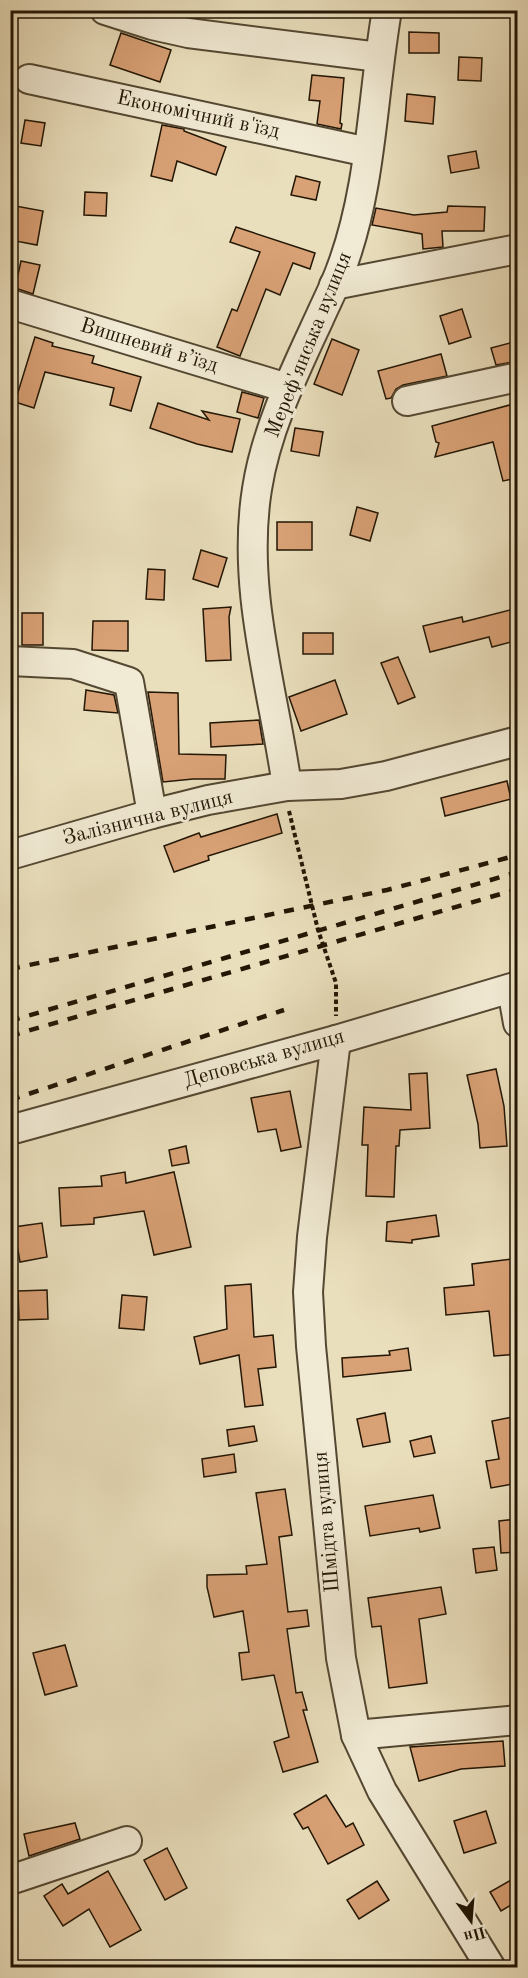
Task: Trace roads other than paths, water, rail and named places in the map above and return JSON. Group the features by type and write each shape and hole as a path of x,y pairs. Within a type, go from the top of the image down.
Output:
{"street":[{"path":"105,10 152,25 188,33 379,57"},
{"name":"Мереф'янська вулиця","path":"287,786 256,616 253,545 257,488 271,434 287,387 341,271 364,191 379,57 387,10"},
{"name":"Економічний в'їзд","path":"29,79 368,152"},
{"path":"334,285 518,249"},
{"name":"Вишневий в’їзд","path":"10,304 287,387"},
{"path":"407,401 518,378"},
{"path":"10,661 73,664 129,682 152,814"},
{"name":"Залізнична вулиця","path":"10,855 207,800 287,786 341,784 386,776 518,741"},
{"path":"514,988 518,1023"},
{"name":"Деповська вулиця","path":"10,1130 514,988"},
{"name":"Шмідта вулиця","path":"336,1040 312,1237 308,1292 310,1346 341,1658 356,1735 382,1791 491,1968"},
{"path":"356,1735 518,1720"},
{"path":"10,1880 127,1841"}],"railway":[{"path":"10,969 387,890 518,855"},
{"path":"10,1021 518,872"},
{"path":"10,1036 518,889"},
{"path":"10,1100 284,1010"}]}
